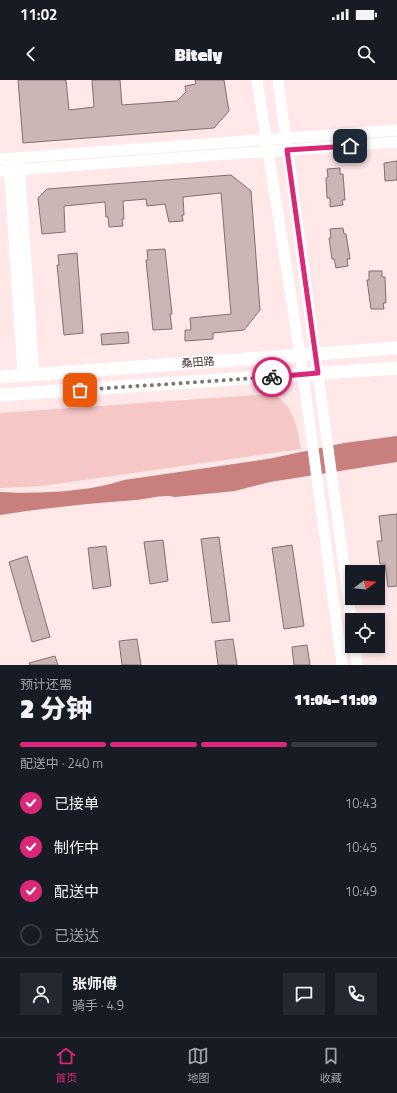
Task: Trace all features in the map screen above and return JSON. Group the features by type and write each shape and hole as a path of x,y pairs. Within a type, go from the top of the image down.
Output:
{"main road":[{"name":"桑田路","path":"0,376 397,348"},
{"name":"桑田路","path":"0,395 397,368"}],"street":[{"path":"257,80 303,374 342,665"},
{"path":"278,80 350,613"},
{"path":"29,374 9,158 397,130"},
{"path":"10,170 397,142"},
{"path":"356,653 357,665"}],"shaded area":[{"path":"272,394 279,398 290,410 296,425 301,449 42,486 0,488 0,413"},
{"path":"397,436 397,462 270,482 235,491 175,497 160,496 0,515 0,492 30,493 79,490 124,480 268,459 344,443"}],"building":[{"path":"18,80 66,80 69,110 94,107 92,80 120,80 122,105 177,101 186,92 185,86 196,84 195,80 224,80 229,111 214,128 23,143"},
{"path":"397,161 397,180 385,181 384,163"},
{"path":"340,168 340,174 343,174 345,200 342,200 343,205 330,207 330,198 327,198 327,169"},
{"path":"231,175 251,191 260,310 244,330 213,333 213,339 185,341 185,330 191,330 190,318 231,314 221,193 183,197 183,221 169,222 165,204 147,206 146,199 123,201 123,226 109,227 108,217 106,217 105,202 64,206 65,232 42,234 38,198 47,189"},
{"path":"343,228 344,234 346,234 350,259 347,259 348,266 336,268 334,259 332,259 329,238 331,238 330,229"},
{"path":"165,249 172,314 170,314 172,329 153,330 146,260 148,260 147,250"},
{"path":"77,253 83,333 64,335 57,265 59,265 58,255"},
{"path":"369,271 382,271 382,277 385,277 386,303 383,303 384,309 371,309 367,280 369,280"},
{"path":"128,332 129,343 102,345 101,334"},
{"path":"397,514 397,586 388,587 385,564 380,564 377,541 382,541 379,516"},
{"path":"219,537 230,621 212,623 201,539"},
{"path":"163,540 168,581 150,584 144,542"},
{"path":"292,545 304,626 284,629 272,548"},
{"path":"106,546 111,586 93,589 88,548"},
{"path":"27,556 50,637 32,642 9,562"},
{"path":"137,639 141,665 122,665 119,641"},
{"path":"233,639 237,665 218,665 215,641"},
{"path":"307,645 310,665 294,665 292,647"},
{"path":"55,656 58,665 30,665 29,663"}],"way so far":[{"path":"80,390 272,377"}],"route":[{"path":"272,377 318,373 287,150 350,146"}]}
